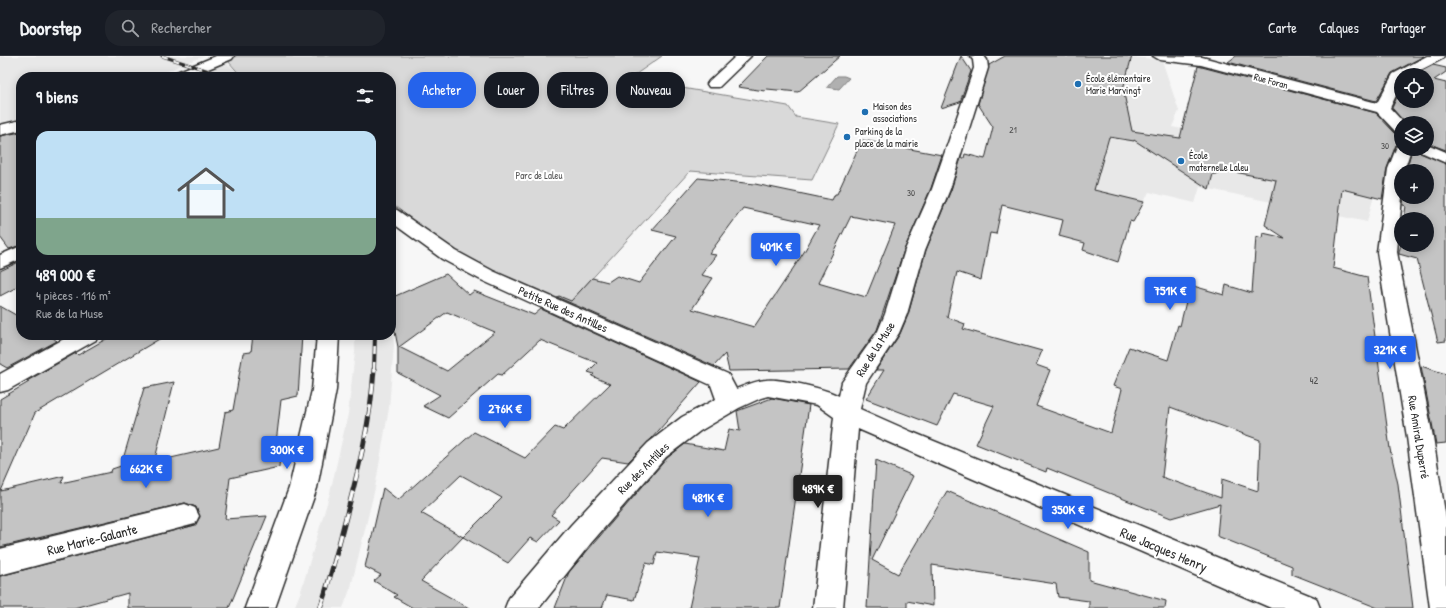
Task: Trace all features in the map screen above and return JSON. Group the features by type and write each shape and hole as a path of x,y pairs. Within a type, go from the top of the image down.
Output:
{"street":[{"path":"189,72 227,56"},
{"path":"714,84 744,56"},
{"name":"Rue de la Muse","path":"828,608 847,413 854,382 888,333 896,314 915,250 941,189 981,68 980,60 977,56"},
{"name":"Rue Foran","path":"1160,56 1202,61 1283,84 1382,109"},
{"path":"1414,68 1437,56"},
{"path":"1394,85 1382,109 1394,122"},
{"path":"0,130 16,126"},
{"path":"1434,152 1446,158"},
{"name":"Rue Amiral Duperré","path":"1401,156 1396,169 1387,252 1420,437 1445,608"},
{"name":"Petite Rue des Antilles","path":"396,218 449,255 486,275 720,380 730,402"},
{"path":"0,262 16,254"},
{"path":"0,384 79,340"},
{"path":"260,608 303,488 324,390 328,340"},
{"name":"Rue des Antilles","path":"520,608 581,534 657,450 691,424 730,402 756,390 768,388 823,398 847,413"},
{"name":"Rue Jacques Henry","path":"847,413 903,439 1306,608"},
{"name":"Rue Marie-Galante","path":"0,562 184,516"}],"shaded area":[{"path":"0,56 205,56 166,72 16,72 16,119 0,123"},
{"name":"École maternelle Laleu","path":"1005,56 1125,56 1162,60 1179,111 1172,127 1381,168 1367,222 1200,187 1195,203 1149,192 1144,202 1062,182 993,135 993,63"},
{"path":"224,60 237,72 196,72"},
{"path":"837,76 849,78 839,89 827,87"},
{"path":"355,340 394,340 389,408 375,488 351,587 343,608 294,608 301,591 330,493 348,414"}],"green space":[{"name":"Parc de Laleu","path":"237,56 662,56 639,72 616,72 616,108 685,108 685,89 788,106 796,117 839,124 812,180 690,171 566,307 456,255 396,207 396,72 238,72 228,61"}],"building":[{"path":"768,56 840,56 798,92 767,89 765,91 738,87"},
{"path":"961,56 971,71 960,102 941,108"},
{"path":"1005,56 1132,56 1123,89 1132,131 1180,138 1198,66 1376,113 1394,132 1394,150 1387,168 1382,199 1342,189 1333,268 1367,277 1390,449 1398,484 1413,608 1378,608 1292,574 1292,566 1217,536 1220,504 1171,518 1047,468 1046,472 976,444 994,406 953,394 937,426 866,399 884,370 876,370 900,334 908,315 926,250 951,190 961,158 964,158 965,154 985,159 993,127 978,104 989,65","holes":["1109,137 1134,141 1209,189 1213,174 1219,174 1219,169 1276,180 1265,225 1285,238 1263,233 1262,238 1256,236 1252,293 1226,285 1224,295 1190,285 1180,326 1178,325 1168,360 1129,347 1113,386 1122,389 1111,433 1036,406 1050,370 1036,365 1042,351 963,329 965,324 947,317 957,272 981,280 990,233 996,234 1002,205 1063,220 1059,236 1085,243 1083,250 1118,262 1130,221 1133,222 1144,202 1094,190","1170,407 1260,440 1258,491 1222,479 1221,498 1162,477"]},
{"path":"1236,56 1424,56 1401,68 1394,68 1394,72 1376,101 1228,62"},
{"path":"1433,65 1446,68 1446,72 1434,80 1434,68 1427,68"},
{"path":"1434,80 1446,83 1446,150 1434,146 1434,116 1399,116 1392,108 1394,104 1394,108 1434,108"},
{"path":"16,133 16,247 9,249 0,237 0,136"},
{"path":"862,140 942,155 931,188 904,250 877,330 849,369 729,371 725,354 714,366 557,297 559,296 571,301 592,278 608,282 617,276 639,283 676,236 652,230 698,178 755,184 832,200 835,194 837,194","holes":["743,208 819,225 804,252 754,327 692,309 713,278 701,275 716,255 709,254","851,216 895,225 866,297 818,283"]},
{"path":"1410,156 1427,156 1446,164 1446,341 1438,342 1417,259 1399,254 1399,252 1434,252 1434,212 1405,212 1406,206 1403,205 1434,204 1434,164 1408,164"},
{"path":"16,263 16,288 0,296 0,271"},
{"path":"446,274 469,295 474,291 534,315 541,309 701,382 652,438 628,462 602,458 551,515 559,520 538,542 530,538 508,563 463,537 421,581 469,608 413,608 394,597 397,595 374,581 381,575 365,567 383,488 398,500 474,432 525,458 555,427 563,430 610,384 592,376 594,374 588,372 597,363 540,340 502,375 498,374 448,418 423,406 440,395 398,373 398,347 396,337 396,296","holes":["447,312 495,332 447,371 399,347","461,475 502,498 463,537 421,513"]},
{"path":"0,306 16,315 16,340 57,341 7,368 0,364"},
{"path":"104,340 158,340 35,413 1,491 64,476 61,483 111,472 112,469 121,466 144,388 174,382 155,459 163,457 162,460 219,447 225,412 233,410 243,353 251,352 252,340 302,340 298,396 281,400 276,443 281,442 279,467 230,478 225,519 267,516 229,608 128,608 128,593 74,608 0,608 0,576 195,525 200,517 196,507 185,503 0,547 0,399 29,382 27,381 76,353 78,355"},
{"path":"1421,366 1446,374 1446,443 1436,444"},
{"path":"772,398 809,405 780,608 689,608 700,558 657,552 654,565 646,563 634,600 607,595 602,608 555,608 569,572 667,458 685,444 724,451 729,429 740,431 737,411"},
{"path":"876,460 913,476 872,560 898,574 947,491 1089,552 1089,580 1166,601 1165,608 1089,608 1089,601 1058,597 1056,584 932,565 933,606 907,601 907,608 867,608"}],"railway":[{"path":"162,56 211,72"},
{"path":"374,370 375,340"},
{"path":"320,608 328,585 360,462 370,406 374,369"}],"place":[{"name":"École élémentaire Marie Marvingt","path":"1078,84"},
{"name":"Maison des associations","path":"865,112"},
{"name":"Parking de la place de la mairie","path":"847,137"},
{"name":"École maternelle Laleu","path":"1181,161"}]}
